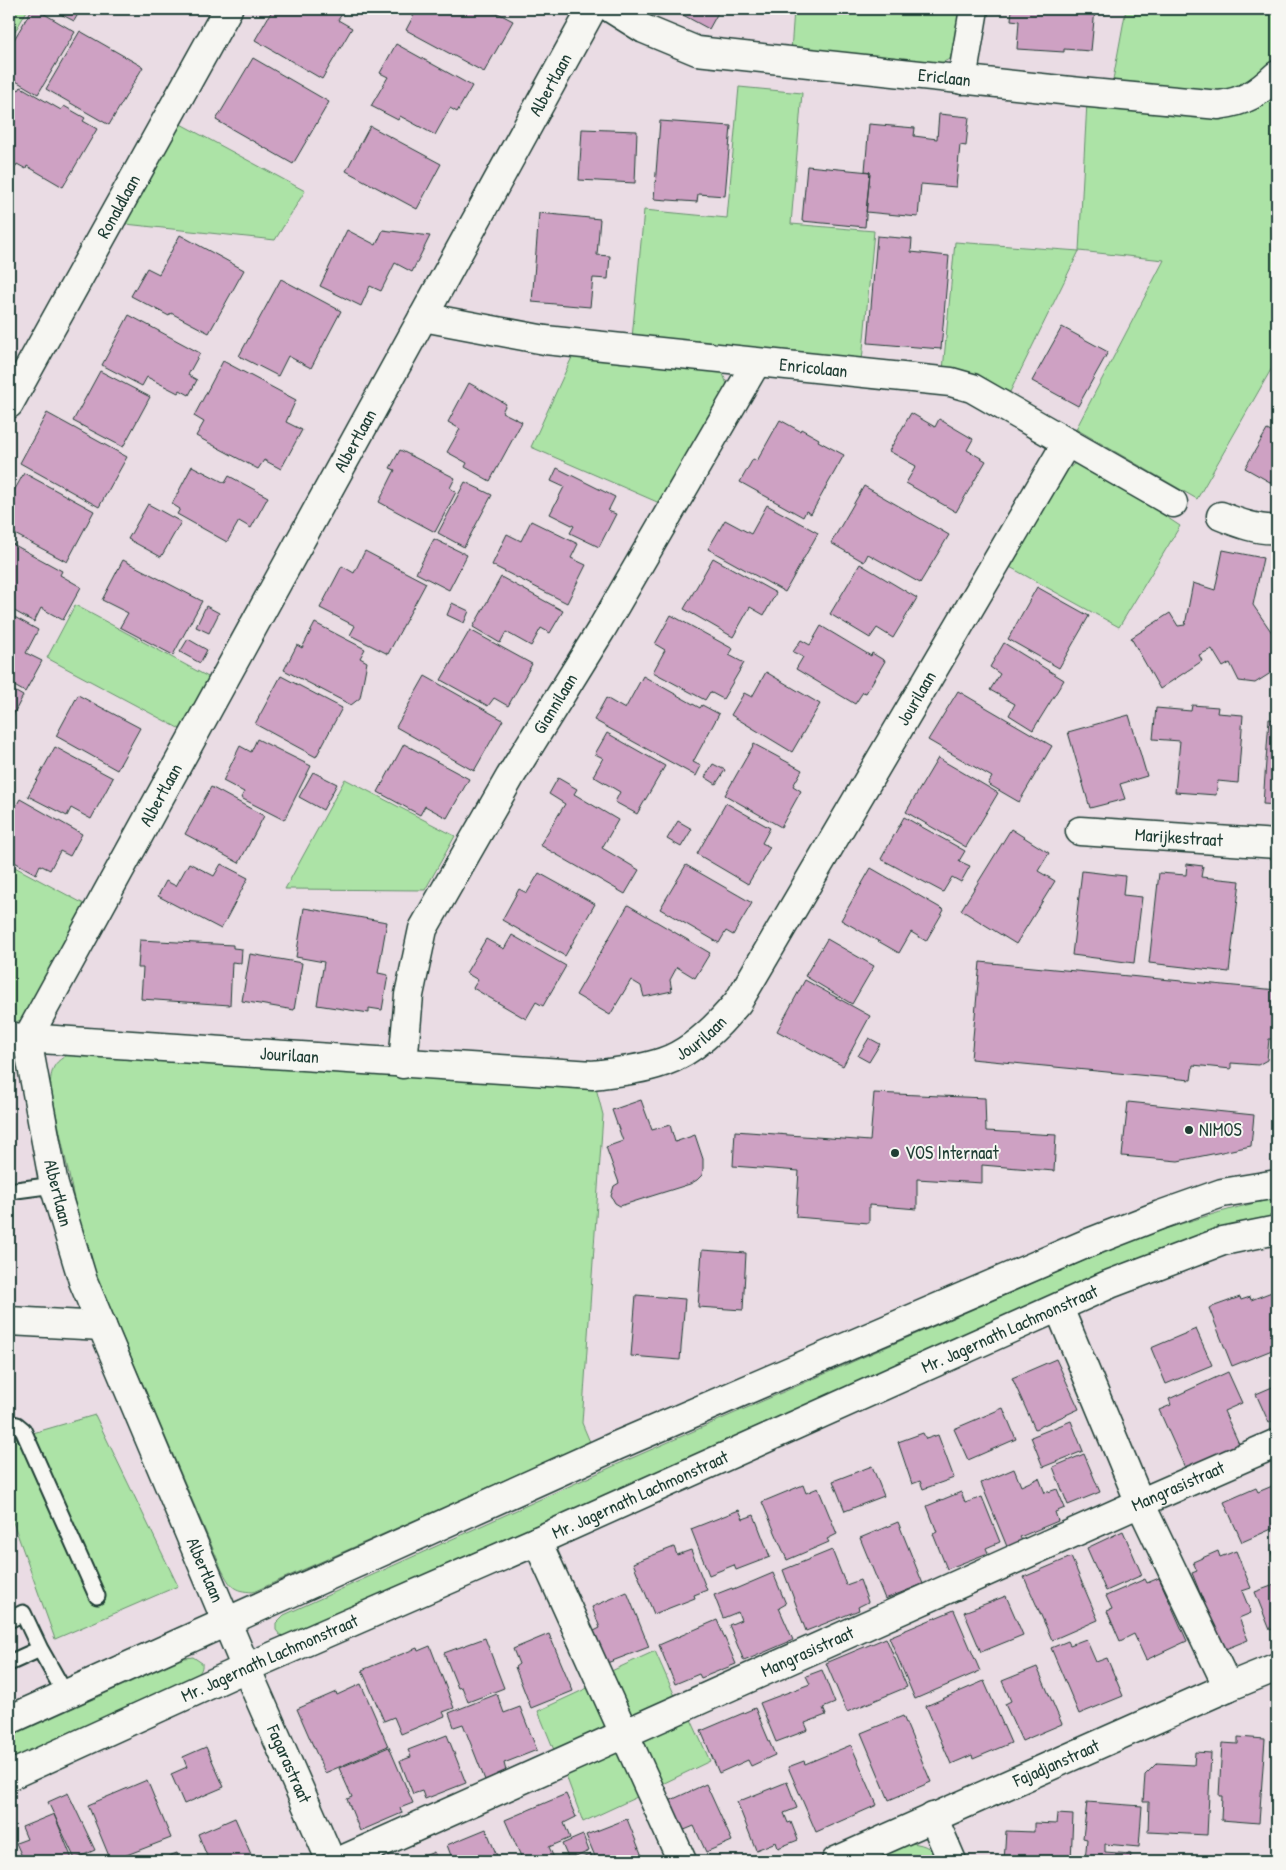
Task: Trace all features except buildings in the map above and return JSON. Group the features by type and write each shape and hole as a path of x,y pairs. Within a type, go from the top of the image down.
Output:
{"street":[{"name":"Ronaldlaan","path":"9,404 228,9"},
{"name":"Albertlaan","path":"246,1668 83,1281 54,1185 18,1038 423,317 592,9"},
{"name":"Ericlaan","path":"612,9 644,29 697,51 962,80 1219,105 1245,99 1259,91 1277,75"},
{"path":"962,80 974,9"},
{"name":"Enricolaan","path":"423,317 545,340 950,382 972,388 1173,503"},
{"name":"Giannilaan","path":"403,1064 409,995 423,929 510,777 601,630 756,363"},
{"name":"Jourilaan","path":"18,1038 593,1075 628,1071 663,1062 685,1051 723,1021 743,994 1067,442"},
{"path":"1221,516 1235,522 1268,530 1277,529"},
{"name":"Marijkestraat","path":"1080,831 1277,844"},
{"path":"9,1720 616,1446 1088,1243 1222,1193 1277,1184"},
{"name":"Mr. Jagernath Lachmonstraat","path":"9,1776 246,1668 537,1541 1110,1284 1223,1241 1277,1230"},
{"path":"1059,1308 1140,1503 1228,1687"},
{"path":"9,1321 102,1326"},
{"name":"Mangrasistraat","path":"340,1861 1277,1443"},
{"path":"537,1541 682,1861"},
{"name":"Fajadjanstraat","path":"836,1861 1277,1667"},
{"name":"Fagarastraat","path":"246,1668 331,1861"},
{"path":"933,1817 952,1861"}],"lane":[{"path":"9,1192 54,1185"},
{"path":"9,1424 17,1425 23,1430 97,1596"},
{"path":"9,1620 23,1613 40,1649 66,1695"},
{"path":"9,1664 40,1649"}],"green space":[{"path":"9,9 28,9 9,42"},
{"path":"794,9 962,9 956,41 950,59 936,65 791,52"},
{"path":"1126,9 1277,9 1277,54 1273,62 1261,75 1234,92 1112,85"},
{"path":"739,87 802,93 791,224 874,231 862,361 632,338 644,210 727,218"},
{"path":"1273,95 1277,97 1277,359 1197,499 1076,429 1164,260 1079,251 1087,102"},
{"path":"175,121 305,191 275,240 116,223"},
{"path":"955,242 1079,251 1010,392 977,377 943,370"},
{"path":"573,355 722,371 728,387 664,505 531,447"},
{"path":"1084,462 1180,526 1119,627 1008,566 1066,471 1075,463"},
{"path":"75,605 210,678 182,730 47,658"},
{"path":"345,779 455,836 425,890 285,889"},
{"path":"9,864 86,905 29,1014 21,1020 9,1024"},
{"path":"71,1053 596,1088 603,1115 582,1423 590,1442 253,1592 241,1591 233,1587 222,1570 84,1246 50,1085 55,1065"},
{"path":"1277,1198 1277,1221 997,1321 476,1554 285,1636 280,1635 276,1630 276,1623 284,1615 616,1465 1127,1242 1201,1218"},
{"path":"95,1415 178,1586 55,1639 9,1511 9,1440"},
{"path":"655,1651 675,1696 636,1714 628,1715 607,1673"},
{"path":"193,1657 202,1663 202,1668 193,1678 9,1761 9,1737 184,1658"},
{"path":"594,1685 605,1713 606,1719 602,1729 554,1750 538,1711"},
{"path":"688,1713 710,1761 654,1788 640,1733"},
{"path":"617,1751 625,1760 631,1772 637,1797 583,1822 564,1770"},
{"path":"912,1843 928,1848 939,1861 864,1861 900,1845"}],"place":[{"name":"NIMOS","path":"1189,1130"},
{"name":"VOS Internaat","path":"895,1153"}]}
